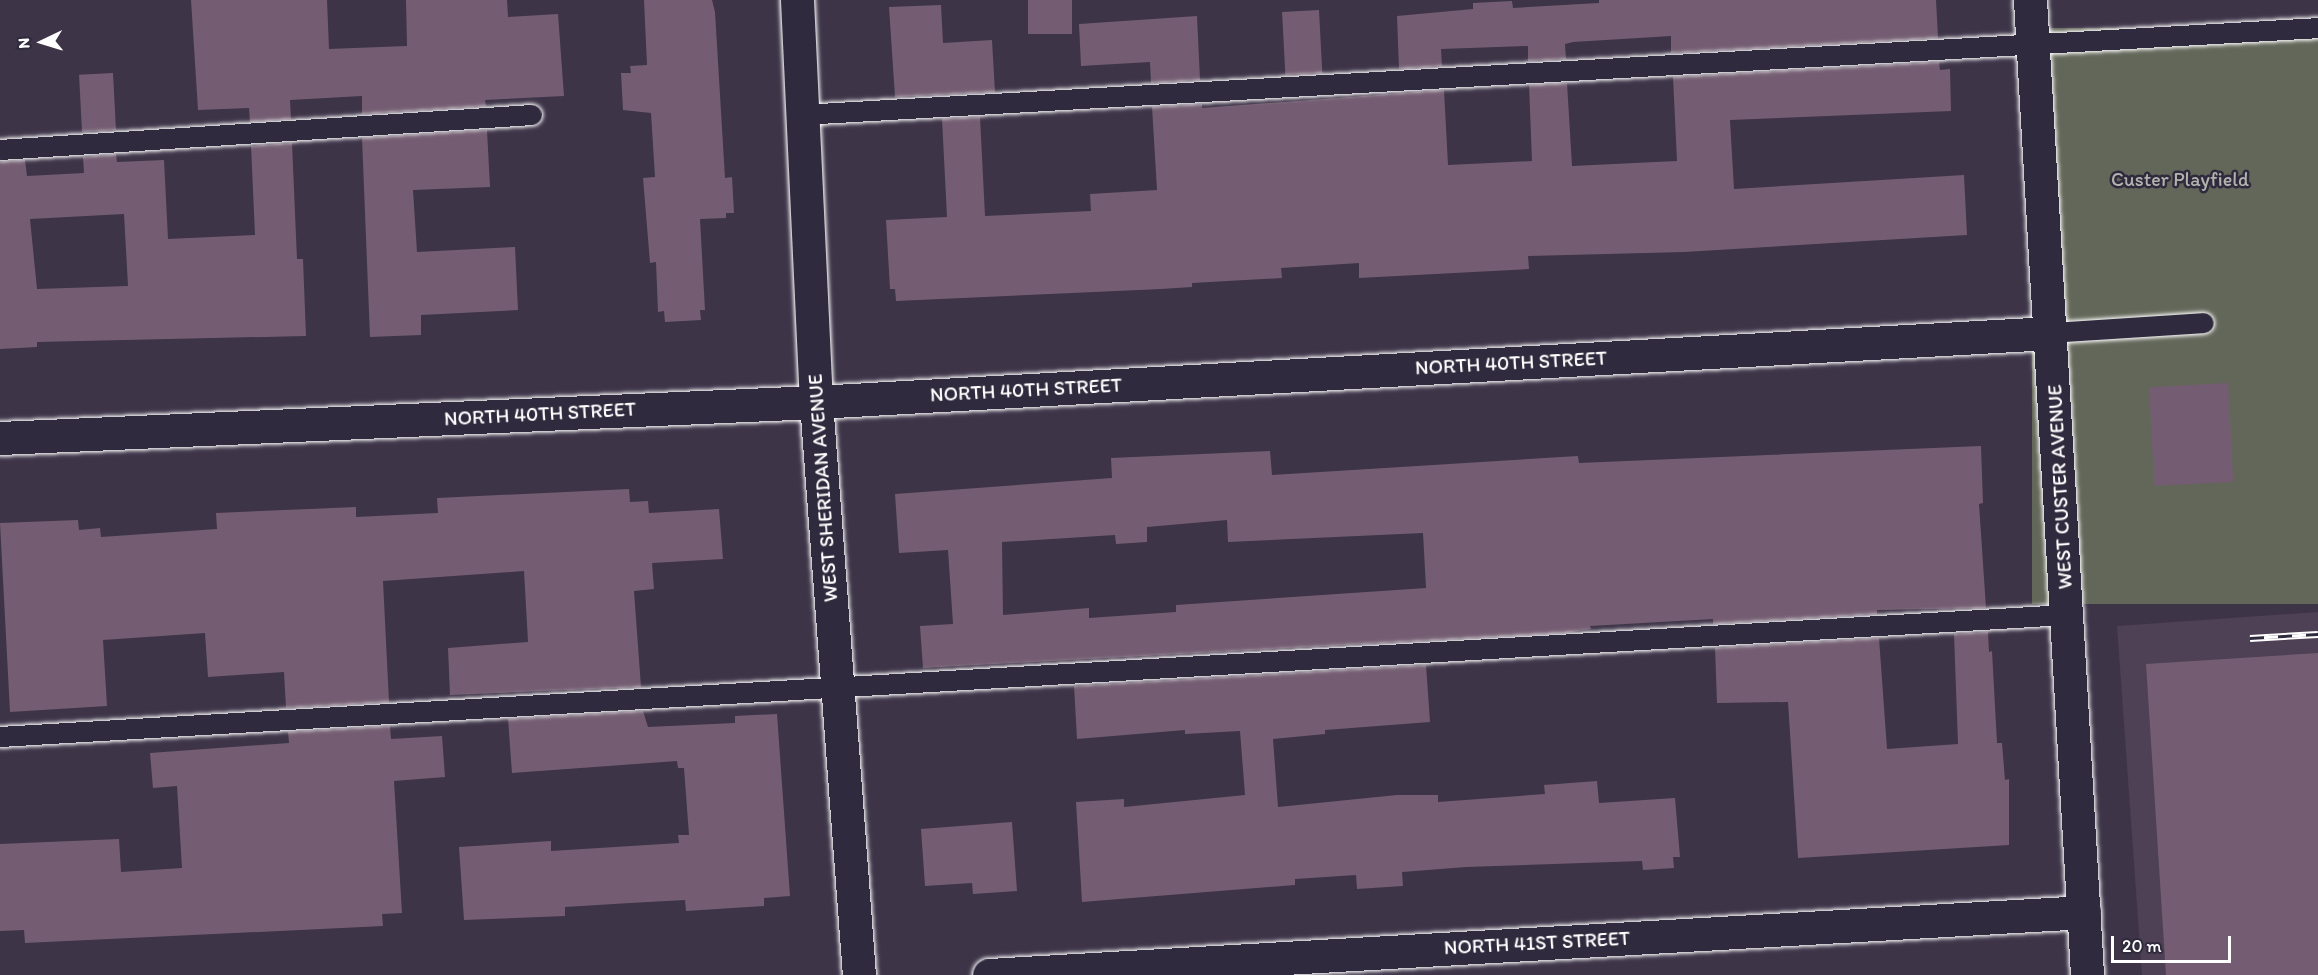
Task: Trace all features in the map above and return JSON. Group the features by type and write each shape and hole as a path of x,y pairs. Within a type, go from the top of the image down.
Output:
{"street":[{"name":"WEST SHERIDAN AVENUE","path":"797,0 816,402 859,975"},
{"name":"WEST CUSTER AVENUE","path":"2030,0 2068,615 2087,975"},
{"name":"NORTH 40TH STREET","path":"0,438 816,402 2051,333"},
{"name":"NORTH 41ST STREET","path":"989,975 2084,912"}],"lane":[{"path":"802,115 2032,42 2318,28"},
{"path":"0,150 532,115"},
{"path":"2051,333 2204,323"},
{"path":"0,737 2068,615"}],"shaded area":[{"path":"2318,612 2318,975 2142,975 2117,626"}],"green space":[{"name":"Custer Playfield","path":"2032,28 2318,28 2318,604 2032,604"}],"building":[{"path":"191,0 327,0 329,49 407,46 406,0 507,0 508,17 558,14 564,96 485,100 486,106 362,114 362,96 290,100 291,119 250,122 249,108 198,110"},
{"path":"644,0 712,0 715,12 725,178 732,177 734,213 726,213 726,218 700,219 705,310 700,310 701,320 665,322 664,311 658,312 656,262 650,263 643,178 655,177 651,113 623,110 621,73 631,73 630,66 647,65"},
{"path":"1028,0 1072,0 1072,34 1028,34"},
{"path":"1599,0 1936,0 1938,38 1671,53 1671,36 1573,42 1565,44 1566,59 1528,61 1528,46 1441,49 1442,66 1399,69 1397,16 1473,9 1473,3 1512,1 1513,8 1599,3"},
{"path":"941,5 943,43 992,40 995,92 895,97 889,7"},
{"path":"1319,10 1322,73 1285,75 1282,12"},
{"path":"1197,16 1200,80 1151,83 1150,62 1081,66 1079,24"},
{"path":"1939,62 1940,70 1950,69 1951,111 1730,120 1734,189 1964,175 1967,235 1684,252 1528,256 1529,269 1359,278 1359,263 1281,268 1282,278 1192,283 1192,287 1161,289 896,301 895,289 890,289 886,220 947,217 942,119 980,117 985,216 1091,211 1090,194 1157,190 1152,107 1202,104 1202,108 1444,90 1448,165 1532,161 1529,85 1567,83 1572,166 1677,161 1673,77"},
{"path":"113,73 116,130 82,132 79,75"},
{"path":"487,130 490,187 413,190 417,252 515,247 518,310 421,315 421,335 370,337 362,138"},
{"path":"292,143 297,259 303,259 306,336 37,342 37,347 0,349 0,162 25,160 27,176 84,173 83,157 116,154 117,162 164,160 168,239 255,235 251,146","holes":["124,214 128,286 37,289 30,219"]},
{"path":"2228,383 2233,482 2154,486 2149,387"},
{"path":"1981,446 1983,503 1979,504 1986,608 1877,610 1877,614 1713,624 1713,619 1590,626 1591,629 1565,633 923,668 920,626 953,624 948,550 899,553 895,494 1112,478 1111,458 1270,451 1272,475 1578,456 1579,463","holes":["1227,520 1228,542 1423,533 1426,588 1176,605 1176,612 1089,618 1089,608 1003,615 1002,542 1115,535 1116,544 1147,542 1147,527"]},
{"path":"629,489 630,502 648,501 649,513 719,509 723,559 652,563 654,589 634,591 641,687 450,695 448,648 528,642 524,571 383,581 389,702 286,708 284,672 208,677 205,633 103,640 107,706 10,712 0,523 78,520 79,530 100,528 101,537 217,529 216,513 356,507 356,517 438,513 437,498"},
{"path":"1988,632 1989,652 1992,651 1997,743 2002,743 2005,780 2009,779 2009,845 1798,858 1788,702 1717,703 1715,648 1879,638 1887,749 1958,744 1954,634"},
{"path":"2318,653 2318,975 2166,975 2146,664"},
{"path":"1426,665 1430,722 1325,730 1325,734 1273,739 1278,807 1397,795 1438,795 1438,802 1545,794 1544,785 1597,781 1599,803 1675,798 1680,857 1673,857 1674,868 1643,870 1642,861 1466,867 1402,872 1403,886 1357,889 1356,875 1295,879 1295,885 1082,902 1076,802 1124,799 1124,807 1245,795 1240,731 1185,734 1185,730 1077,739 1074,686"},
{"path":"643,711 648,727 735,723 735,716 777,714 790,896 764,898 764,906 686,911 685,900 565,907 565,916 464,920 459,847 551,841 551,851 679,843 678,835 689,835 684,768 678,768 677,761 512,773 508,719"},
{"path":"390,726 391,739 442,736 445,777 394,781 402,913 382,914 383,926 25,943 24,930 0,931 0,844 119,839 121,872 182,868 177,786 153,788 150,753 289,743 288,732"},
{"path":"1012,822 1017,891 973,894 972,883 925,886 921,829"}],"railway":[{"path":"2250,638 2318,634"}]}
